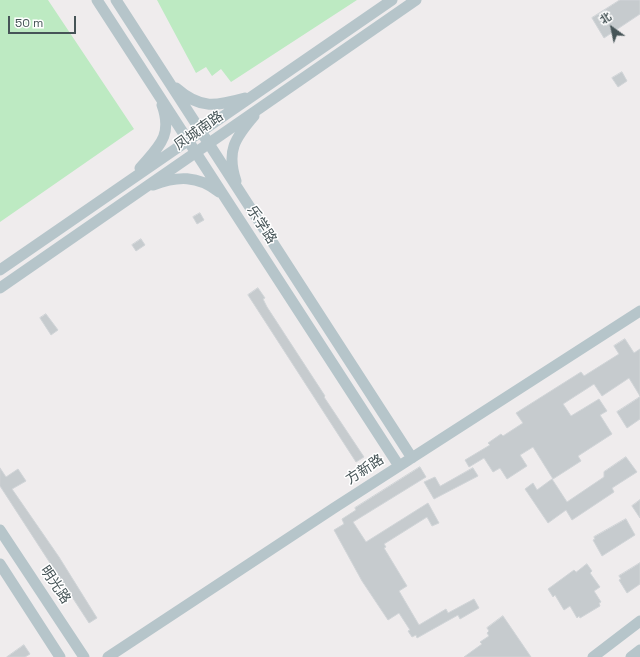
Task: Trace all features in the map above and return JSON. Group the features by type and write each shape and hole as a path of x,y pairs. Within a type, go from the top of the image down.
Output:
{"street":[{"name":"乐学路","path":"98,0 398,466"},
{"name":"乐学路","path":"116,0 412,458"},
{"name":"凤城南路","path":"0,270 392,0"},
{"name":"凤城南路","path":"0,288 132,195 416,0"},
{"path":"168,81 184,96 201,104 222,104 257,93"},
{"path":"125,184 161,145 164,138 164,111 155,89"},
{"path":"239,192 232,158 235,142 264,104"},
{"path":"132,195 172,179 190,178 210,184 226,199"},
{"name":"方新路","path":"108,657 398,466 640,311"},
{"name":"明光路","path":"0,530 84,657"},
{"path":"0,564 60,657"},
{"path":"593,657 640,621"},
{"path":"631,657 640,650"}],"green space":[{"path":"0,0 48,0 134,129 0,222"},
{"path":"157,0 357,0 231,82 221,69 212,76 206,67 196,73"}],"building":[{"path":"620,0 640,0 640,14 604,38 592,18"},
{"path":"622,72 627,81 618,87 612,78"},
{"path":"200,213 204,220 197,224 193,217"},
{"path":"141,239 145,245 136,251 132,245"},
{"path":"258,288 265,298 263,299 267,307 364,457 356,462 248,295"},
{"path":"46,314 58,330 51,335 40,318"},
{"path":"625,339 634,353 640,349 640,396 629,378 602,396 594,384 563,404 571,416 599,399 607,411 600,415 612,434 578,456 581,461 553,479 533,447 520,455 527,466 507,479 500,468 493,472 484,458 469,467 465,460 490,445 488,443 501,434 503,436 523,423 516,413 581,372 584,376 619,354 614,346"},
{"path":"640,397 640,419 627,428 617,412"},
{"path":"626,457 637,472 612,488 614,492 572,520 566,510 548,523 525,489 533,483 537,490 552,479 567,502 604,477 604,472"},
{"path":"420,467 426,477 353,522 366,542 428,503 439,523 432,526 427,517 384,544 386,547 384,548 407,586 399,591 419,625 446,609 448,613 474,599 479,608 460,619 458,615 417,638 416,635 412,637 408,631 410,630 399,613 388,620 362,581 334,530 344,524 342,519 356,510 355,508"},
{"path":"0,468 6,477 18,469 26,481 12,489 59,557 97,618 89,623 0,486"},
{"path":"473,468 478,476 434,499 424,482 435,477 440,486"},
{"path":"640,500 640,518 632,506"},
{"path":"626,519 635,535 602,556 593,540 595,539 594,537"},
{"path":"640,563 640,584 627,593 619,580 621,579 619,576"},
{"path":"587,564 592,571 590,573 600,587 594,591 601,602 599,603 600,606 580,618 579,616 577,618 570,606 564,610 555,595 553,597 548,589 574,570 576,572"},
{"path":"503,616 531,657 464,657 482,644 480,642 489,636 487,633 489,631 487,628"},
{"path":"24,645 30,654 25,657 7,657"}]}
